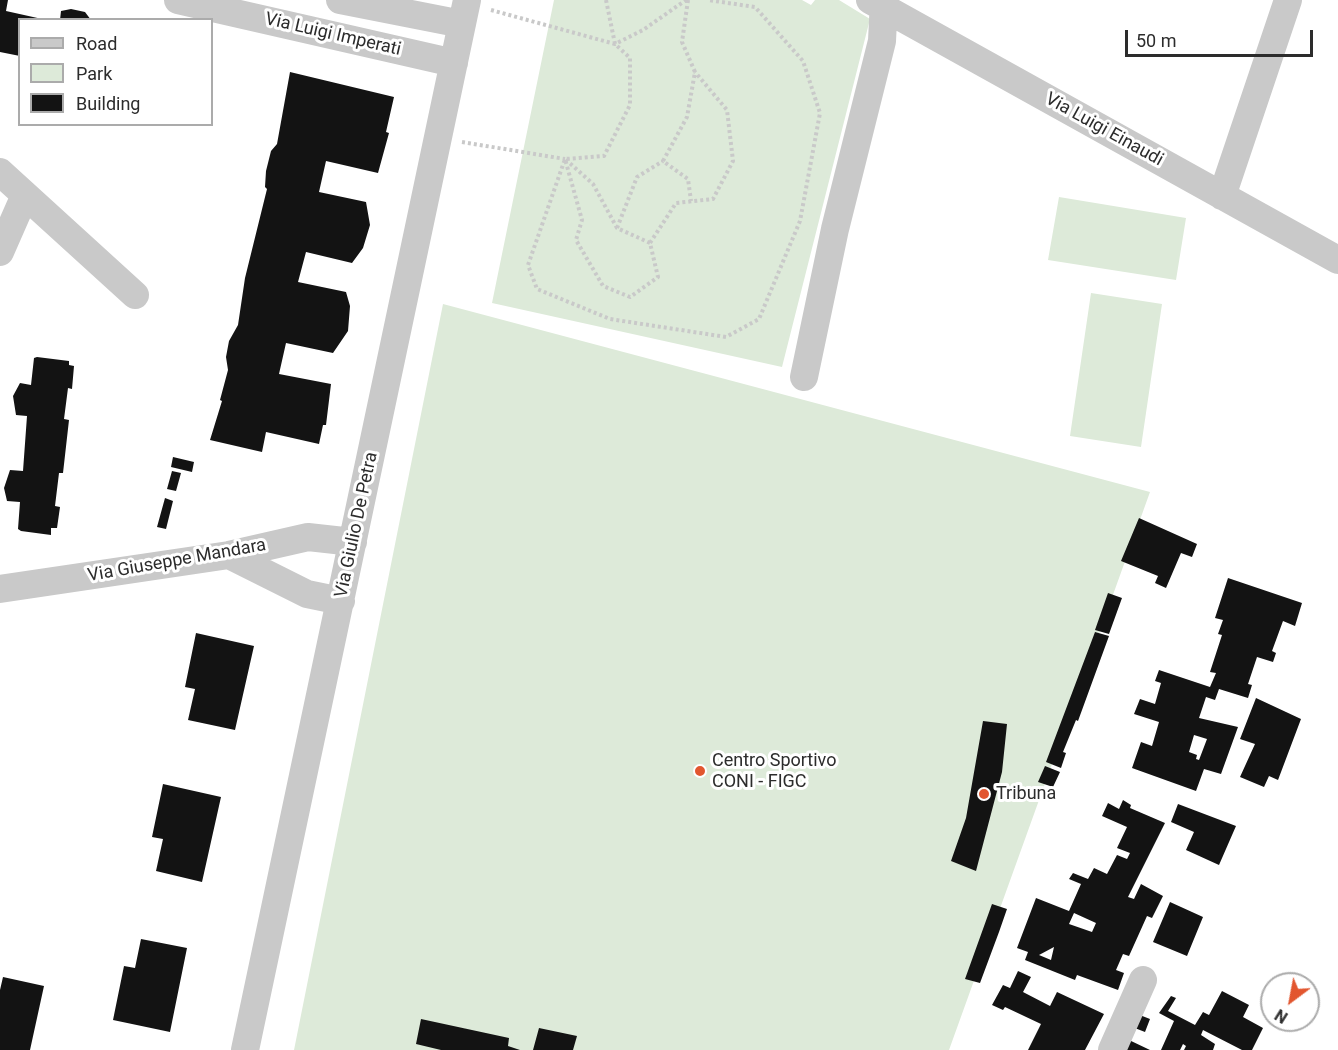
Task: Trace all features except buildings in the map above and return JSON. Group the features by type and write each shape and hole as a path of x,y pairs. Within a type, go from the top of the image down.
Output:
{"street":[{"name":"Via Luigi Imperati","path":"178,0 454,63"},
{"name":"Via Luigi Imperati","path":"340,0 465,9"},
{"path":"1222,196 1288,0"},
{"path":"804,377 835,229 882,41 879,2"},
{"name":"Via Luigi Einaudi","path":"879,2 1338,260"},
{"name":"Via Giulio De Petra","path":"245,1050 465,9"},
{"path":"0,172 135,295"},
{"path":"0,252 25,195"},
{"name":"Via Giuseppe Mandara","path":"0,589 229,555 308,537 353,542"},
{"path":"229,555 307,594 341,601"},
{"path":"1112,1050 1143,980"}],"path":[{"path":"606,0 615,44"},
{"path":"615,44 643,30 687,0"},
{"path":"565,159 582,220 576,240 603,286 630,297 658,277 650,243 676,203 713,199 733,161 727,110 695,72 682,42 687,0"},
{"path":"565,159 528,266 537,289 610,319 726,337 759,319 800,221 820,113 803,61 755,7 708,0"},
{"path":"438,138 565,159 604,156 630,105 630,58 615,44 465,9"},
{"path":"617,228 637,177 663,161 687,117 695,72"},
{"path":"565,159 593,184 617,228 650,243"},
{"path":"663,161 688,179 691,202"}],"green space":[{"path":"554,0 802,0 811,5 815,0 839,0 870,19 782,367 492,303"},
{"path":"1059,197 1186,218 1176,280 1048,260"},
{"path":"1091,293 1162,304 1141,447 1070,436"},
{"name":"Centro Sportivo CONI - FIGC","path":"443,304 1150,492 949,1050 294,1050"}],"place":[{"name":"Centro Sportivo CONI - FIGC","path":"700,771"},
{"name":"Tribuna","path":"984,794"}]}
